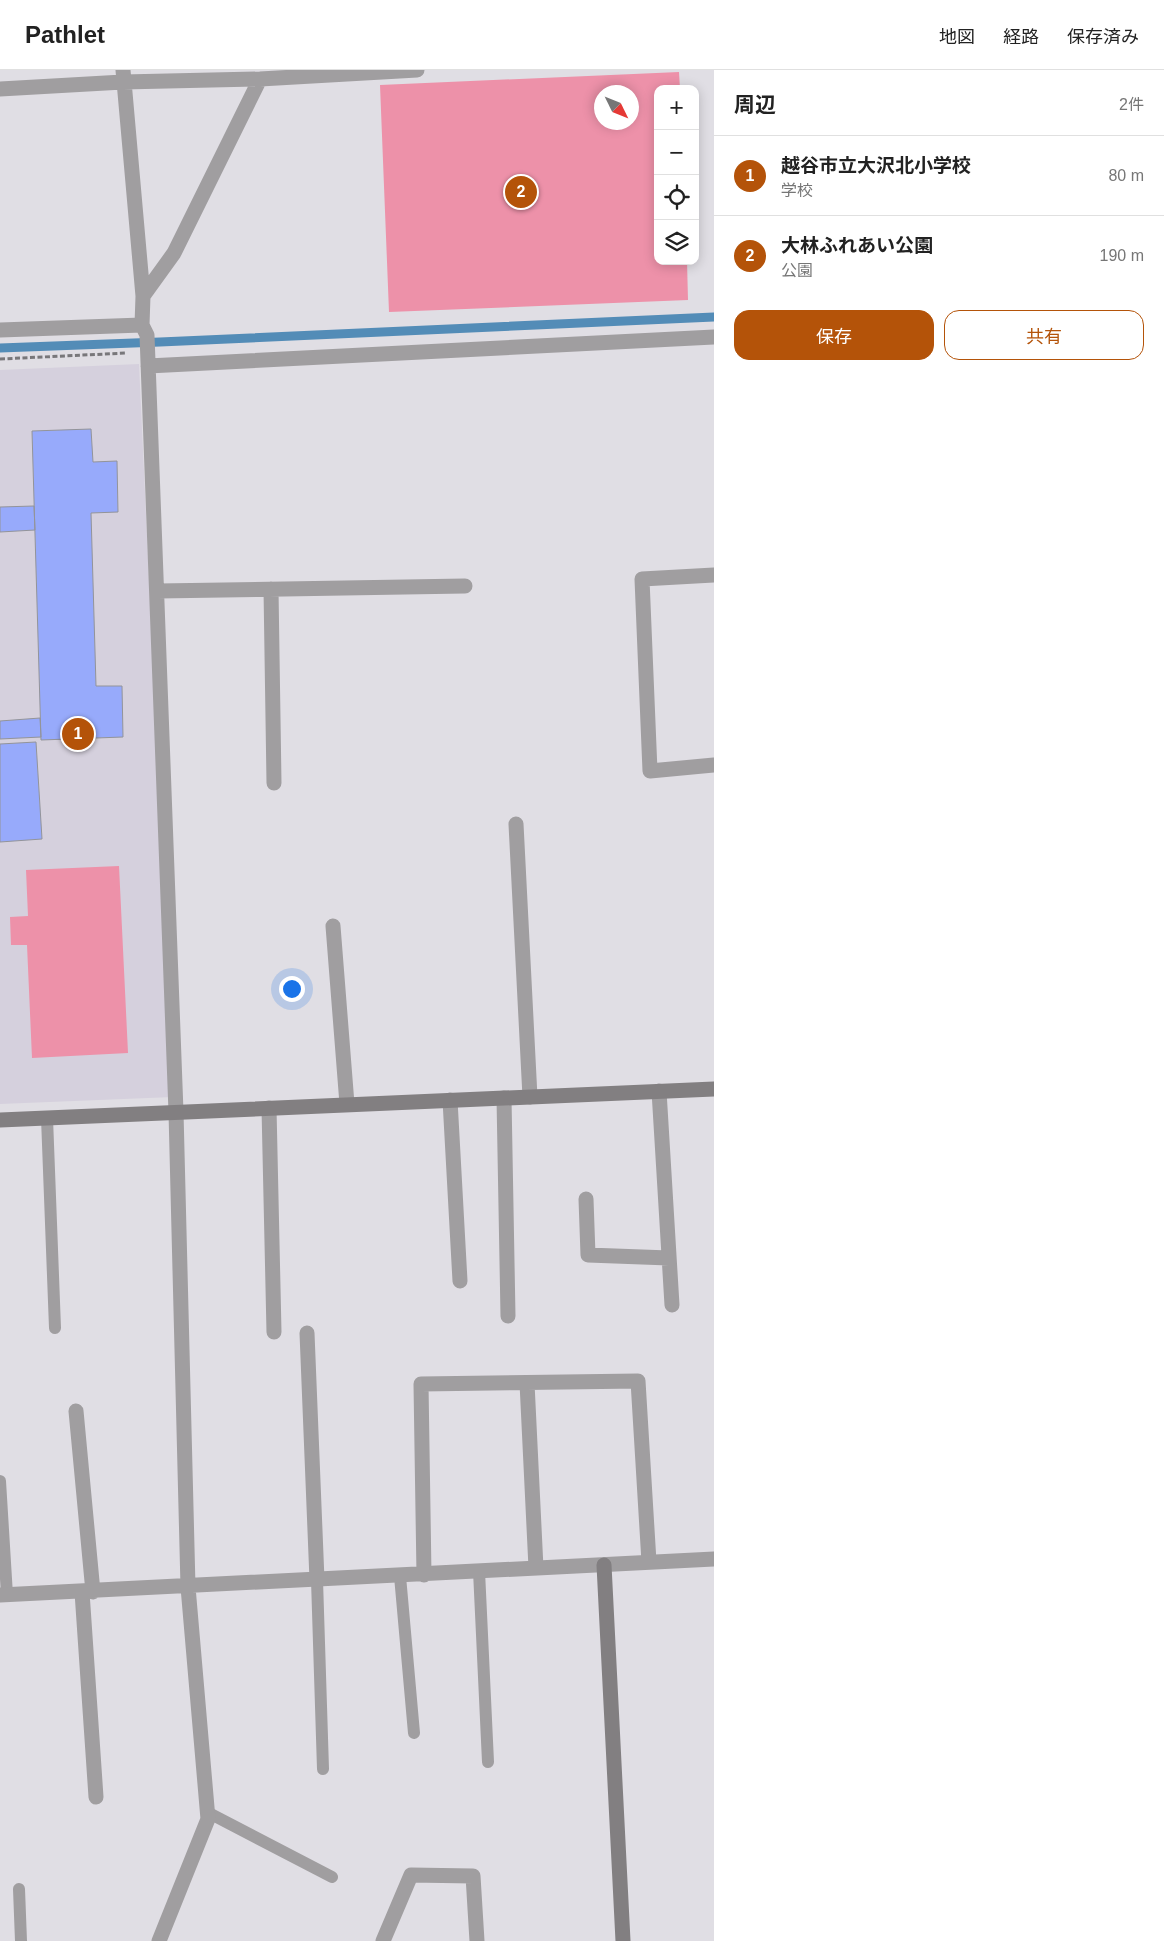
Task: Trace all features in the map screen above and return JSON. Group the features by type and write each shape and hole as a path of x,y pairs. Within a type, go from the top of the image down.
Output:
{"street":[{"path":"0,89 123,76 267,76 417,70"},
{"path":"123,76 143,296 142,325 147,335 176,1112 188,1587 208,1819 159,1941"},
{"path":"143,296 174,253 267,76"},
{"path":"0,330 142,325"},
{"path":"148,359 714,337"},
{"path":"714,575 642,579 650,771 714,765"},
{"path":"158,591 465,586"},
{"path":"271,589 274,783"},
{"path":"516,824 530,1097"},
{"path":"333,926 347,1104"},
{"path":"0,1120 714,1089"},
{"path":"659,1091 672,1304"},
{"path":"504,1098 508,1316"},
{"path":"450,1100 460,1281"},
{"path":"269,1108 274,1332"},
{"path":"586,1199 588,1255 669,1258"},
{"path":"307,1332 317,1580"},
{"path":"424,1574 422,1384 638,1381 649,1562"},
{"path":"527,1382 536,1568"},
{"path":"76,1411 88,1592 96,1797"},
{"path":"4,1595 714,1559"},
{"path":"604,1565 623,1941"},
{"path":"383,1941 411,1875 420,1875 473,1876 477,1941"}],"lane":[{"path":"47,1118 55,1328"},
{"path":"0,1481 4,1595"},
{"path":"479,1571 488,1762"},
{"path":"400,1576 414,1733"},
{"path":"317,1580 323,1769"},
{"path":"207,1812 332,1876"},
{"path":"19,1889 21,1941"}],"path":[{"path":"0,359 148,359"}],"shaded area":[{"path":"679,72 680,85 654,85 654,265 687,265 688,300 389,312 380,85"},
{"path":"139,364 173,1097 0,1104 0,370"},
{"path":"119,866 128,1053 32,1058 27,945 11,945 10,917 28,916 26,870"}],"building":[{"path":"91,429 93,462 117,461 118,512 91,513 96,686 122,686 123,737 41,740 32,431"},
{"path":"34,506 35,530 0,532 0,507"},
{"path":"40,718 41,737 0,739 0,721"},
{"path":"36,742 42,839 0,842 0,744"}],"waterway":[{"path":"0,348 714,317"}],"place":[{"name":"大林ふれあい公園","path":"521,192"},
{"name":"越谷市立大沢北小学校","path":"78,734"}]}
